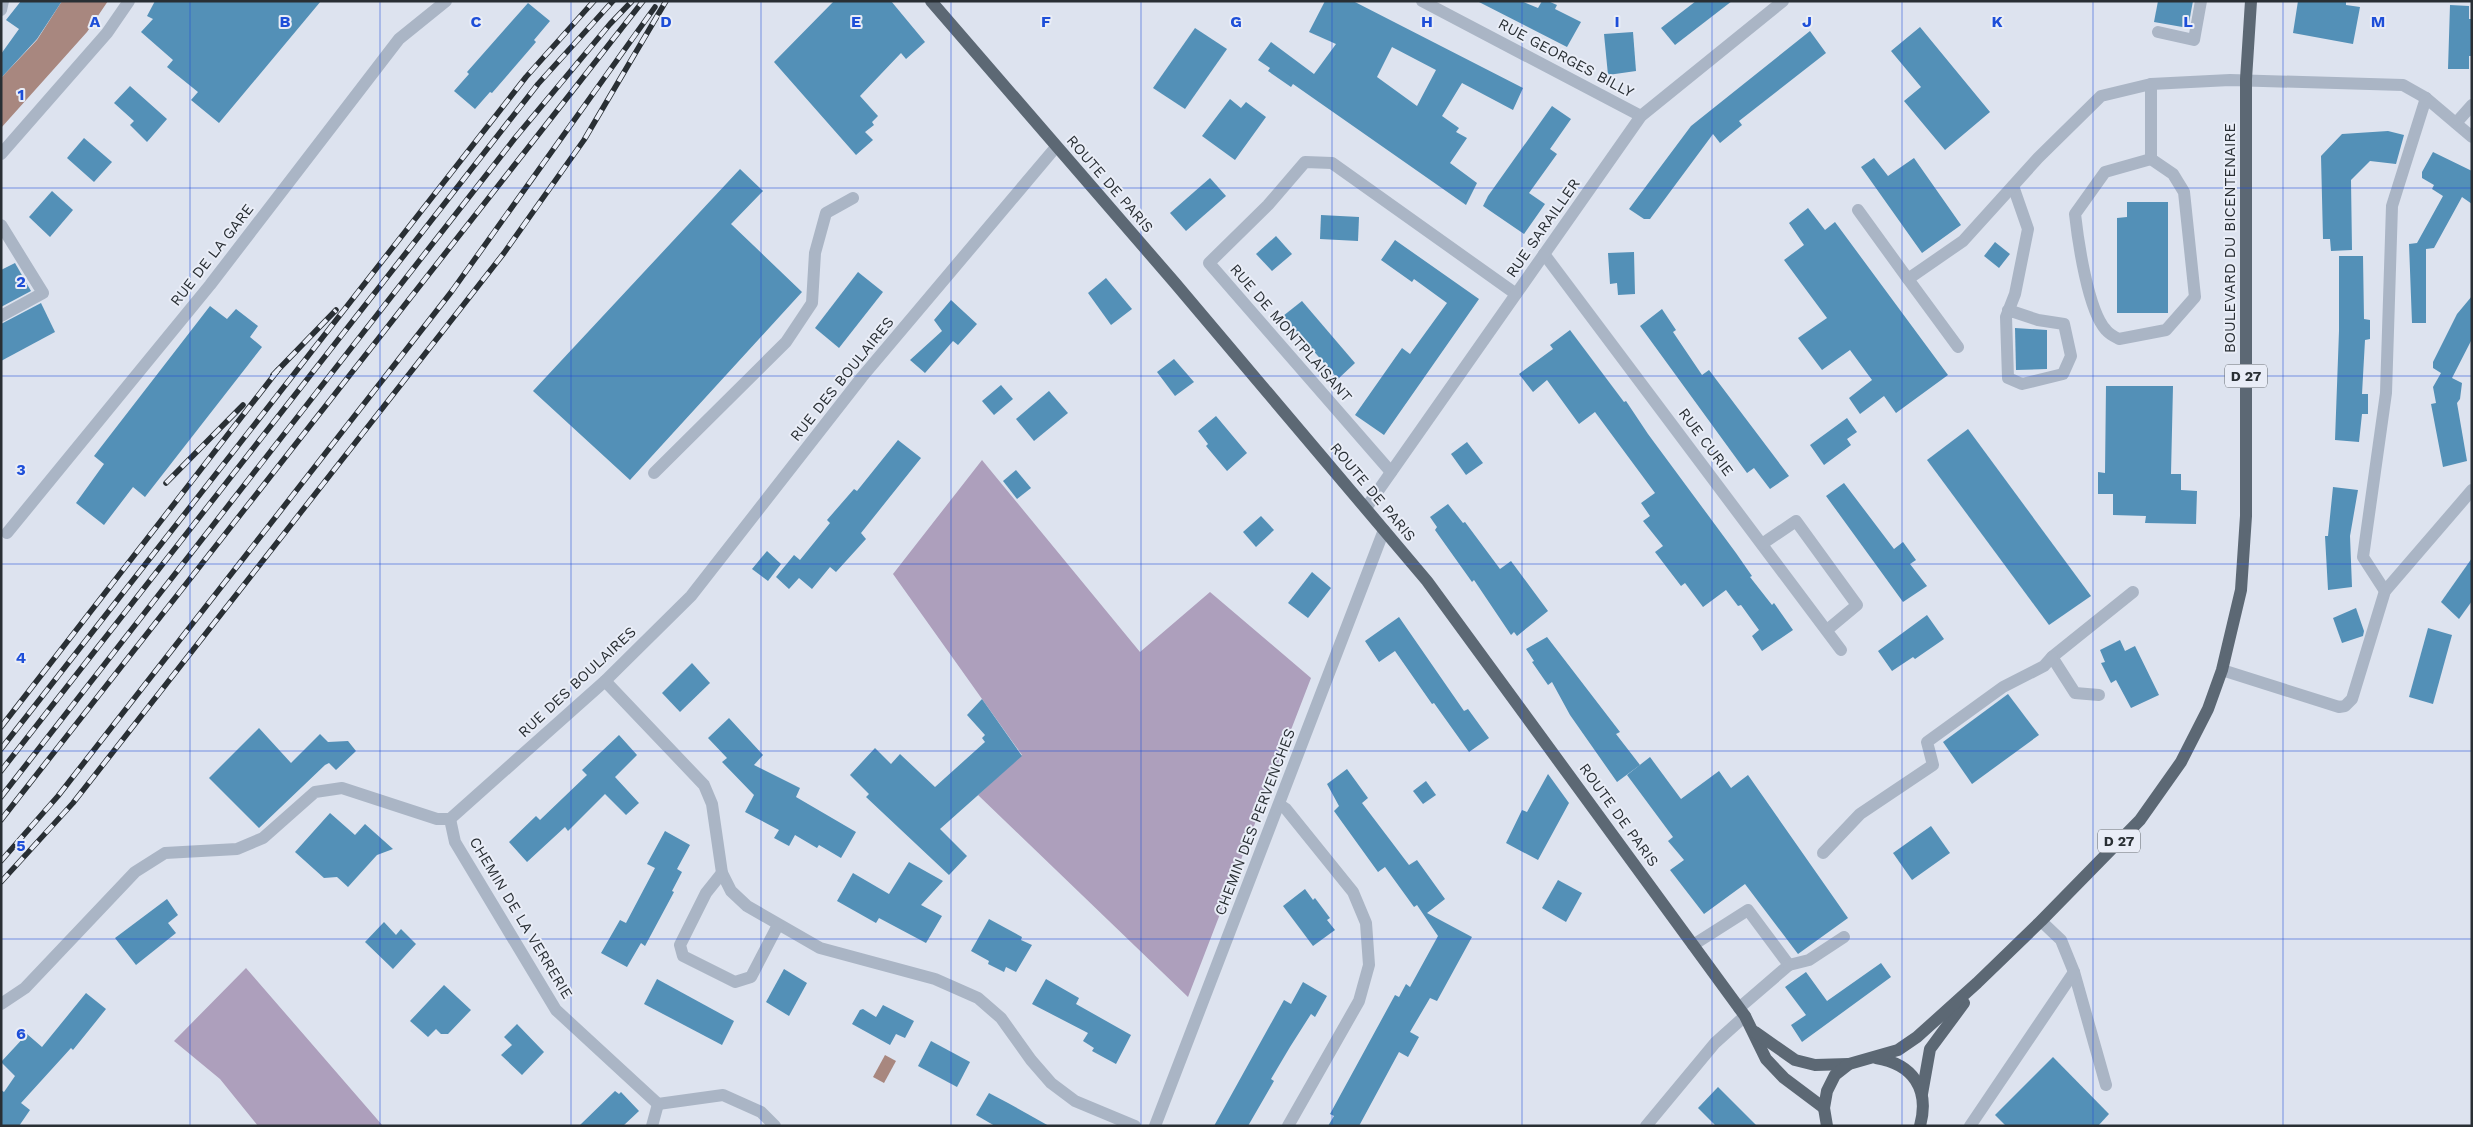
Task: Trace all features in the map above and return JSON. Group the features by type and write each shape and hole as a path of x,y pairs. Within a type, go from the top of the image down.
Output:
{"main road":[{"name":"ROUTE DE PARIS","path":"931,1 1366,508 1432,588 1742,1012 1755,1032 1766,1059 1784,1078 1824,1108"},
{"name":"BOULEVARD DU BICENTENAIRE","path":"1849,1064 1898,1050 1917,1037 1978,983 2041,921 2140,820 2181,762 2208,709 2222,670 2241,590 2246,516 2246,79 2251,1"},
{"name":"BOULEVARD DU BICENTENAIRE","path":"1920,1126 1924,1111 1922,1094 1930,1049 1978,983"},
{"name":"ROUTE DE PARIS","path":"1755,1032 1795,1060 1815,1066 1849,1064"},
{"path":"1871,1057 1892,1060 1905,1068 1916,1080 1922,1094"},
{"path":"1827,1126 1824,1108 1826,1090 1835,1075 1849,1064"}],"street":[{"path":"1,10 3,1"},
{"path":"1,154 108,33 129,1"},
{"name":"RUE DE LA GARE","path":"8,533 210,285 399,39 446,1"},
{"name":"RUE GEORGES BILLY","path":"1422,1 1641,116"},
{"name":"RUE SARAILLER","path":"1366,508 1641,116 1783,1"},
{"path":"2158,32 2194,40 2200,1"},
{"path":"1908,278 1963,241 2013,186 2101,96 2151,84 2246,79 2403,85 2426,98 2472,137"},
{"path":"2151,84 2151,159"},
{"path":"2385,591 2363,557 2386,393 2392,206 2426,98"},
{"path":"2456,123 2472,104"},
{"name":"RUE DES BOULAIRES","path":"450,819 605,681 691,596 862,377 1056,147"},
{"path":"2151,159 2173,174 2184,192 2195,297 2166,330 2119,339 2106,330 2098,316 2079,256 2076,214 2105,172 2151,159"},
{"name":"RUE DE MONTPLAISANT","path":"1391,472 1208,263 1268,205 1305,162 1332,163 1516,294"},
{"path":"2008,310 2038,320 2064,324 2071,356 2063,374 2022,384 2008,378 2006,317 2008,310 2015,294 2028,229 2013,186"},
{"path":"654,473 786,342 812,303 815,253 826,213 853,198"},
{"path":"1858,210 1958,347"},
{"path":"1,225 43,293 1,316"},
{"name":"RUE CURIE","path":"1544,254 1841,650"},
{"path":"2222,670 2339,707 2345,706 2352,699 2385,591 2472,490"},
{"path":"1762,544 1796,521 1858,605 1827,630"},
{"name":"CHEMIN DES PERVENCHES","path":"1155,1126 1280,805 1384,530"},
{"path":"1823,853 1860,814 1933,765 1927,742 2003,687 2044,666 2052,657 2132,592"},
{"path":"2052,657 2076,693 2099,695"},
{"path":"605,681 704,785 712,804 722,873 731,891 747,906 820,948 935,979 978,998 1001,1018 1030,1060 1051,1083 1075,1101 1135,1126"},
{"path":"1,1004 25,988 136,872 165,853 237,849 263,838 315,792 342,788 437,819 450,819"},
{"path":"1280,805 1286,809 1353,892 1366,923 1369,965 1358,1001 1288,1126"},
{"name":"CHEMIN DE LA VERRERIE","path":"450,819 455,842 556,1010 658,1104"},
{"path":"722,873 706,893 680,945 683,956 735,982 751,977 778,925"},
{"path":"1693,945 1748,910 1789,965"},
{"path":"2041,921 2061,940 2074,972 2106,1085"},
{"path":"1646,1126 1742,1012 1789,965 1809,960 1844,937"},
{"path":"1970,1126 2074,972"},
{"path":"652,1126 658,1104 723,1095 761,1112 775,1126"}],"shaded area":[{"path":"62,1 108,1 87,32 1,128 1,78 37,40"},
{"path":"982,460 1140,652 1210,592 1311,678 1188,997 978,795 1022,755 893,574"},
{"path":"246,968 383,1126 258,1126 220,1079 174,1041"},
{"path":"885,1055 896,1061 884,1083 873,1077"}],"building":[{"path":"21,1 62,1 37,39 1,78 1,54 19,29 6,20"},
{"path":"155,1 321,1 219,123 191,100 198,92 167,67 173,60 141,32 153,19 147,16"},
{"path":"834,1 891,1 925,42 906,59 901,53 860,96 878,116 872,122 874,125 865,132 873,140 856,155 774,62"},
{"path":"1325,1 1353,1 1523,88 1513,110 1462,83 1442,116 1459,128 1456,132 1467,138 1450,163 1477,183 1466,205 1293,84 1291,87 1268,71 1270,68 1258,60 1271,42 1314,74 1336,44 1309,32","holes":["1392,47 1436,70 1417,106 1377,77"]},
{"path":"1477,1 1521,1 1538,8 1542,1 1548,1 1557,5 1555,9 1581,22 1567,47"},
{"path":"1696,1 1732,1 1675,45 1661,28"},
{"path":"2158,1 2193,1 2188,28 2154,22"},
{"path":"2298,1 2346,1 2346,5 2360,7 2353,44 2293,33"},
{"path":"528,3 550,21 534,40 536,42 492,93 490,92 475,109 454,91 469,74 467,72"},
{"path":"2450,5 2469,6 2469,19 2472,19 2472,56 2469,56 2469,69 2448,69"},
{"path":"1920,27 1990,112 1945,150 1904,101 1921,87 1891,51"},
{"path":"1195,28 1227,49 1185,109 1153,88"},
{"path":"1810,31 1826,53 1739,121 1742,125 1720,143 1713,134 1650,219 1644,219 1629,209 1691,126"},
{"path":"1633,32 1636,71 1608,75 1604,34"},
{"path":"130,86 167,119 147,142 130,125 134,121 114,103"},
{"path":"1230,99 1241,108 1246,102 1266,117 1235,160 1202,136"},
{"path":"1552,106 1571,119 1550,149 1557,154 1529,193 1545,204 1524,234 1483,206 1488,196"},
{"path":"2388,131 2404,135 2396,164 2370,161 2351,180 2352,250 2331,251 2330,239 2323,239 2321,156 2342,134"},
{"path":"84,138 112,162 94,182 67,158"},
{"path":"2433,152 2472,171 2472,204 2462,197 2434,248 2426,249 2426,323 2412,323 2409,244 2417,243 2443,196 2432,189 2434,185 2422,178 2422,172"},
{"path":"1874,158 1888,176 1914,158 1961,225 1922,253 1861,167"},
{"path":"740,169 763,191 731,224 802,292 630,480 533,391"},
{"path":"1210,178 1226,196 1186,231 1170,213"},
{"path":"52,191 73,210 50,237 29,217"},
{"path":"2127,202 2168,202 2168,313 2117,313 2117,218 2127,217"},
{"path":"1808,208 1825,230 1835,222 1948,375 1896,413 1884,396 1860,414 1849,398 1872,380 1850,350 1822,370 1798,338 1827,318 1784,260 1804,245 1789,223"},
{"path":"1321,215 1359,217 1358,241 1320,239"},
{"path":"1276,236 1292,254 1272,271 1256,254"},
{"path":"1395,240 1479,299 1384,435 1355,415 1402,348 1410,354 1447,303 1414,279 1412,282 1381,260"},
{"path":"1995,242 2010,254 1999,268 1984,256"},
{"path":"1634,252 1635,294 1618,295 1617,283 1610,284 1608,253"},
{"path":"2339,256 2363,256 2364,319 2370,320 2370,339 2365,340 2362,394 2368,394 2368,414 2362,414 2359,442 2335,440 2339,331"},
{"path":"15,263 31,291 1,307 1,270"},
{"path":"858,272 883,292 839,348 815,328"},
{"path":"1106,278 1132,309 1111,325 1088,293"},
{"path":"2472,296 2472,339 2452,378 2462,383 2460,399 2457,403 2467,461 2443,467 2431,404 2436,403 2433,387 2441,373 2433,368 2433,362 2457,314"},
{"path":"951,300 977,324 958,345 953,341 925,373 910,360 942,331 934,320"},
{"path":"1302,301 1355,363 1338,379 1283,316"},
{"path":"41,303 55,332 1,361 1,324"},
{"path":"210,306 227,319 236,309 258,326 250,337 262,347 145,497 133,487 104,525 76,503 104,464 94,456"},
{"path":"1662,309 1676,330 1673,332 1702,375 1709,370 1789,476 1770,489 1754,468 1747,473 1640,326"},
{"path":"2015,328 2047,330 2047,369 2016,370"},
{"path":"1570,330 1624,402 1626,401 1648,434 1736,553 1752,576 1750,577 1772,605 1774,603 1793,630 1762,651 1752,636 1759,630 1741,605 1738,606 1726,590 1703,607 1685,583 1681,586 1655,552 1663,546 1643,521 1650,516 1641,503 1655,493 1595,412 1579,424 1547,380 1533,392 1519,374 1553,349 1550,345"},
{"path":"1174,359 1194,382 1175,396 1157,372"},
{"path":"1001,385 1013,399 994,415 982,401"},
{"path":"2106,386 2173,386 2171,474 2181,474 2181,490 2197,491 2196,524 2145,523 2146,516 2113,515 2113,494 2098,494 2098,472 2105,473"},
{"path":"1049,391 1068,413 1034,441 1016,419"},
{"path":"1216,416 1247,453 1227,471 1206,446 1208,444 1198,431"},
{"path":"1847,418 1857,432 1847,439 1851,445 1824,465 1810,445"},
{"path":"1968,429 2091,596 2049,625 1927,460"},
{"path":"898,440 921,458 861,533 866,539 836,572 830,567 812,589 799,578 789,589 776,577 794,555 800,560 830,523 827,520 854,489 857,491"},
{"path":"1467,442 1483,463 1466,475 1451,454"},
{"path":"1016,470 1031,488 1017,499 1003,481"},
{"path":"1844,483 1894,549 1903,542 1916,560 1910,564 1927,586 1903,602 1826,496"},
{"path":"2333,487 2358,490 2350,536 2352,587 2328,590 2325,536 2328,536"},
{"path":"1448,504 1463,523 1465,522 1500,569 1511,561 1548,611 1517,636 1514,632 1511,635 1474,580 1472,582 1435,530 1437,527 1430,517"},
{"path":"1261,516 1274,530 1256,547 1243,532"},
{"path":"767,551 781,564 768,581 752,569"},
{"path":"2472,558 2472,601 2459,619 2441,602"},
{"path":"1312,572 1331,588 1308,618 1288,603"},
{"path":"2356,608 2364,631 2363,636 2342,643 2333,618"},
{"path":"1927,615 1944,639 1915,659 1913,657 1892,671 1878,651"},
{"path":"1399,617 1464,711 1468,709 1489,738 1469,752 1395,651 1379,662 1365,641"},
{"path":"2428,628 2452,635 2433,704 2409,697"},
{"path":"1547,637 1620,732 1616,734 1640,765 1617,782 1570,715 1552,682 1548,685 1532,662 1534,661 1526,649"},
{"path":"2120,640 2125,651 2135,646 2159,695 2131,708 2116,680 2111,683 2101,663 2105,662 2100,650"},
{"path":"692,663 710,683 680,712 662,693"},
{"path":"2008,694 2039,735 1972,784 1943,742"},
{"path":"982,699 1022,756 940,829 967,856 949,875 866,797 869,794 850,775 875,748 891,764 900,754 935,787 985,742 982,738 985,735 967,715"},
{"path":"729,718 763,755 754,765 800,788 796,797 856,832 841,858 819,845 817,848 795,835 789,846 774,838 779,830 745,812 754,795 722,762 727,758 708,738"},
{"path":"259,728 291,763 320,734 328,742 348,741 356,751 336,770 329,763 325,765 259,828 209,778"},
{"path":"619,735 637,755 615,777 639,803 626,815 605,794 568,831 565,827 527,862 509,842 536,816 540,820 587,775 582,770"},
{"path":"1650,757 1681,799 1719,771 1731,788 1748,775 1848,918 1798,954 1745,884 1704,914 1670,870 1684,860 1668,841 1673,837 1627,775"},
{"path":"1347,769 1368,798 1362,803 1409,865 1417,860 1445,899 1427,913 1472,937 1437,1001 1430,998 1410,1032 1419,1037 1408,1057 1399,1052 1359,1126 1328,1126 1334,1116 1330,1114 1395,995 1399,997 1406,984 1410,987 1438,936 1417,905 1414,907 1385,867 1378,872 1334,811 1339,806 1327,784"},
{"path":"1548,774 1569,803 1538,860 1506,843 1522,810 1527,812"},
{"path":"1426,781 1436,795 1423,804 1413,791"},
{"path":"330,813 355,835 365,824 393,849 377,855 348,887 337,877 324,878 295,852"},
{"path":"1931,826 1950,853 1912,880 1893,853"},
{"path":"665,831 690,845 677,869 682,872 672,891 674,892 645,946 641,943 627,967 601,953 620,920 626,923 655,868 647,864"},
{"path":"909,862 943,881 921,905 942,916 926,943 879,918 876,923 837,901 853,873 889,894"},
{"path":"1558,880 1582,893 1566,922 1542,908"},
{"path":"1305,889 1313,900 1315,898 1330,918 1327,920 1335,930 1313,946 1283,906"},
{"path":"167,899 178,915 168,923 176,933 136,965 115,938"},
{"path":"989,919 1022,937 1021,940 1032,945 1016,972 1006,967 1004,972 988,964 989,961 971,951"},
{"path":"384,922 396,935 401,929 416,944 393,969 365,942"},
{"path":"1881,963 1891,977 1802,1042 1791,1025 1806,1015 1785,987 1806,972 1827,1001"},
{"path":"784,969 807,983 789,1016 766,1002"},
{"path":"657,979 734,1021 722,1045 644,1004"},
{"path":"1046,979 1079,998 1076,1004 1131,1035 1116,1064 1092,1051 1094,1048 1083,1041 1088,1033 1032,1004"},
{"path":"1303,982 1327,996 1315,1017 1311,1014 1290,1047 1271,1079 1274,1081 1248,1126 1214,1126 1284,1000 1291,1004"},
{"path":"444,985 471,1010 448,1034 441,1034 436,1029 428,1037 410,1021"},
{"path":"86,993 106,1009 73,1050 71,1048 21,1103 30,1110 19,1126 1,1126 1,1090 4,1092 15,1076 1,1062 27,1034 42,1047"},
{"path":"883,1005 914,1021 905,1038 896,1034 890,1045 852,1024 860,1010 863,1009 876,1017"},
{"path":"517,1024 544,1052 522,1075 501,1055 512,1045 504,1037"},
{"path":"931,1041 970,1062 957,1087 918,1066"},
{"path":"2053,1057 2109,1114 2098,1126 2006,1126 1995,1115"},
{"path":"1718,1087 1757,1126 1716,1126 1698,1108"},
{"path":"615,1091 619,1094 621,1092 639,1111 623,1126 579,1126"},
{"path":"989,1093 1049,1126 995,1126 976,1115"}],"railway":[{"path":"1,749 526,77 594,1"},
{"path":"1,771 538,84 613,1"},
{"path":"1,797 515,138 610,24 632,1"},
{"path":"1,820 643,1"},
{"path":"1,882 73,803 504,253 584,140 666,1"},
{"path":"1,861 58,796 452,291 655,7"},
{"path":"273,375 336,310"},
{"path":"1,727 278,370"},
{"path":"166,483 243,405"}]}
